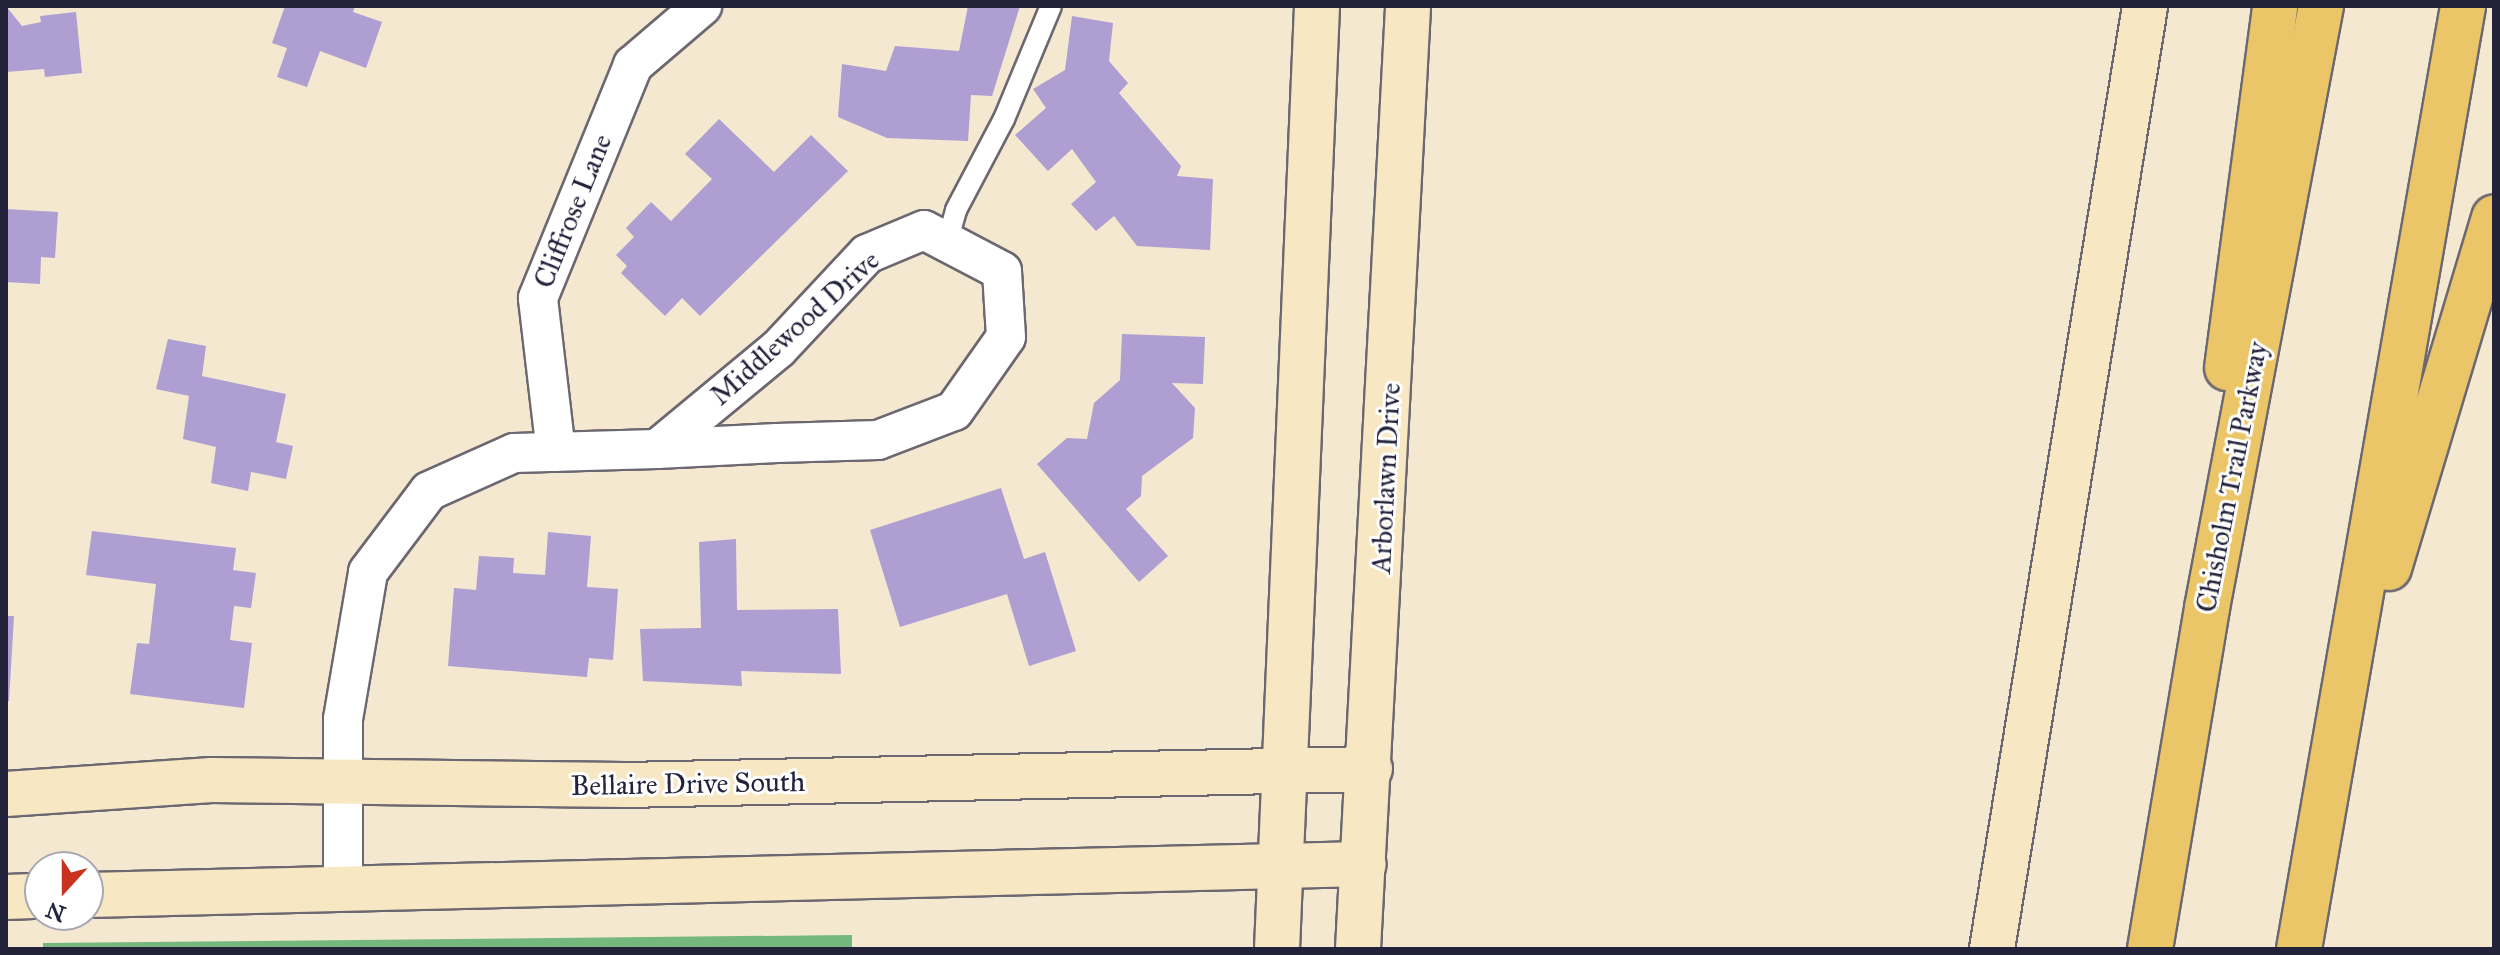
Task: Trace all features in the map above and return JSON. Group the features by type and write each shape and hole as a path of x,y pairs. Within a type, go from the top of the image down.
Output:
{"highway":[{"path":"2207,608 2234,288 2275,6"},
{"name":"Chisholm Trail Parkway","path":"2150,949 2207,608 2321,6"},
{"path":"2299,949 2463,6"},
{"path":"2331,766 2494,217"}],"main road":[{"path":"1277,949 1317,6"},
{"name":"Arborlawn Drive","path":"1358,949 1370,769 1408,6"},
{"path":"1992,949 2145,6"},
{"name":"Bellaire Drive South","path":"6,794 212,780 341,778 625,785 1370,769"},
{"path":"104,895 1282,863 1364,864"}],"street":[{"name":"Cliffrose Lane","path":"556,452 538,298 633,65 702,6"},
{"name":"Middlewood Drive","path":"343,889 343,719 368,572 429,491 514,453 657,449 878,440 954,411 1006,337 1002,271 924,230 867,254 778,349 657,449"}],"lane":[{"path":"947,242 956,210 1004,119 1051,6"}],"green space":[{"path":"852,935 852,949 43,949 43,943"}],"building":[{"path":"6,6 22,26 41,22 40,16 76,12 82,73 45,77 44,69 6,72"},
{"path":"285,6 355,6 353,12 382,22 366,68 320,51 307,87 277,77 287,48 272,43"},
{"path":"968,6 1020,6 992,96 971,95 968,141 887,138 838,117 842,64 886,71 895,46 959,51"},
{"path":"1072,16 1113,23 1109,61 1128,83 1119,93 1181,166 1177,176 1213,179 1210,250 1137,246 1114,216 1096,231 1071,204 1096,182 1072,149 1048,171 1015,135 1046,108 1033,89 1065,70"},
{"path":"719,119 774,172 811,135 848,171 700,316 682,298 665,316 621,273 627,266 616,255 634,237 626,228 651,202 671,221 712,179 685,154"},
{"path":"6,209 58,212 55,258 41,257 40,284 6,282"},
{"path":"1122,334 1205,337 1203,384 1172,383 1195,408 1193,438 1142,476 1141,496 1126,509 1168,556 1139,582 1037,464 1067,438 1087,439 1094,403 1120,380"},
{"path":"168,339 206,346 202,376 286,394 276,442 293,446 286,479 251,472 248,491 211,483 216,447 183,439 189,396 156,389"},
{"path":"1001,488 1024,559 1045,552 1076,651 1029,666 1007,594 900,627 870,530"},
{"path":"92,531 236,548 233,570 256,573 251,608 234,606 230,640 252,643 244,708 130,694 137,643 149,644 156,584 86,575"},
{"path":"548,532 591,536 587,587 618,589 613,660 589,658 587,677 448,666 454,588 476,590 479,556 514,558 513,573 545,575"},
{"path":"736,539 737,610 838,609 841,674 741,671 742,686 643,681 640,629 701,628 699,542"},
{"path":"6,616 14,616 9,701 6,701"}]}
